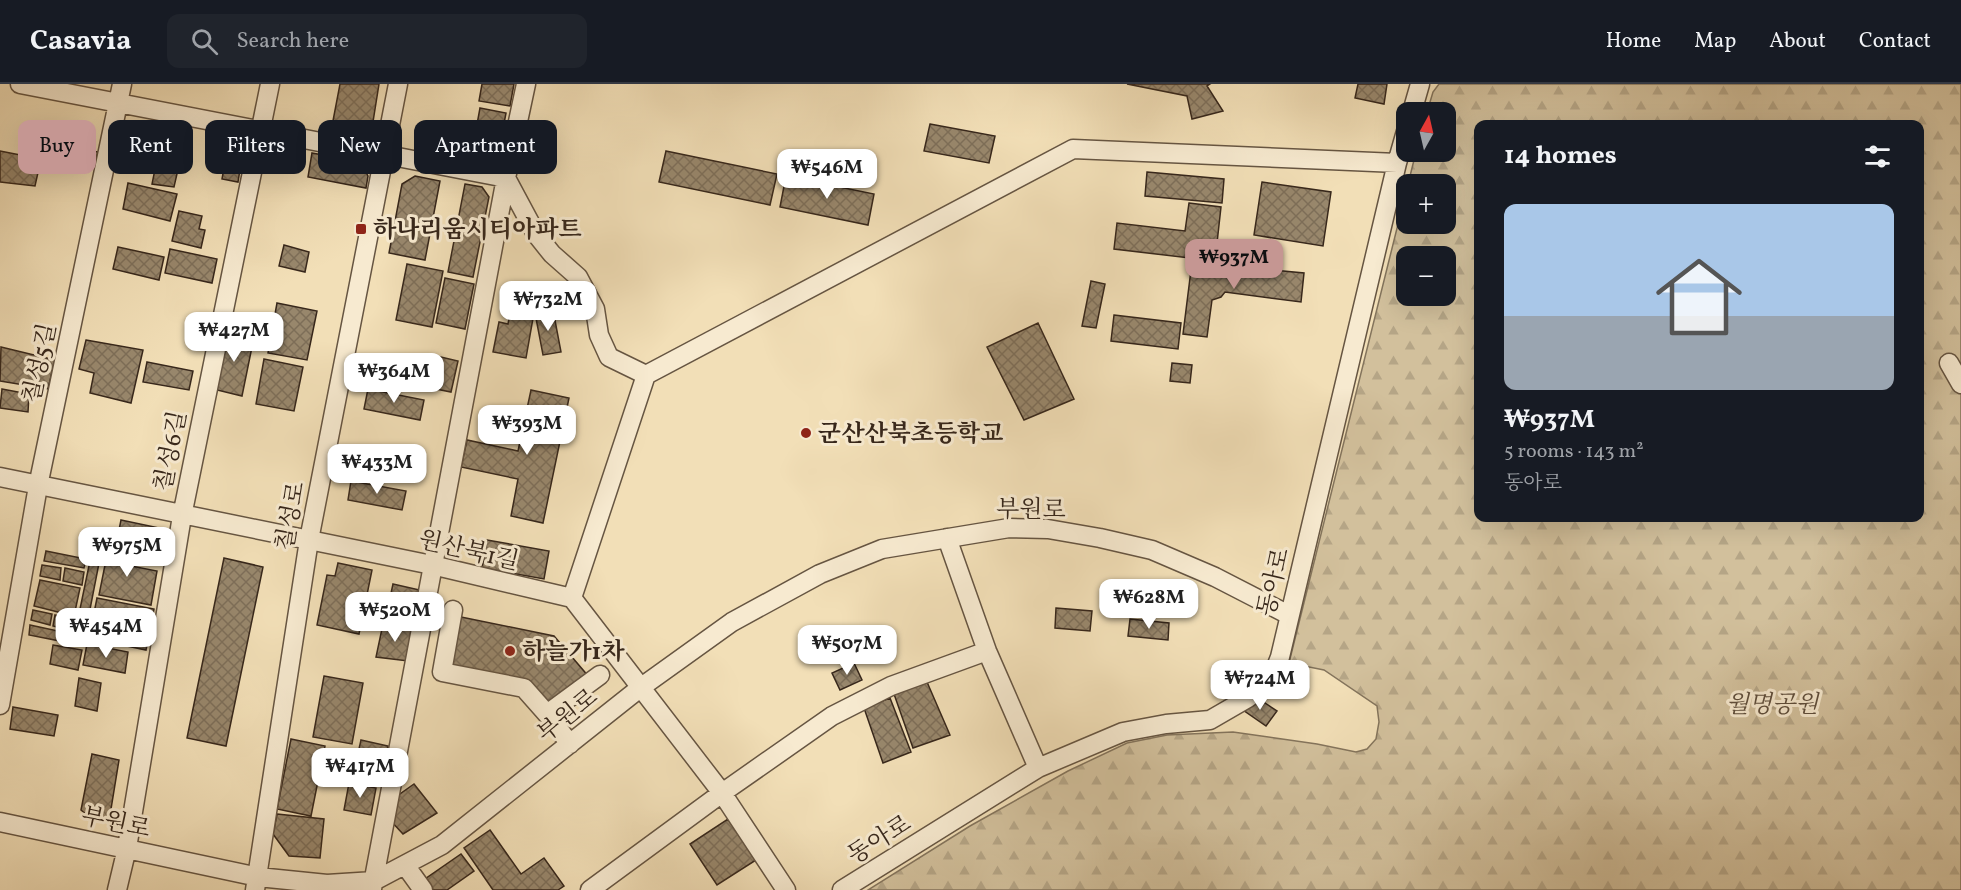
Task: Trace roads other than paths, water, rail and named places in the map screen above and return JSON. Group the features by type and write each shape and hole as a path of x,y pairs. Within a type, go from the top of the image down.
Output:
{"street":[{"path":"20,84 207,120"},
{"name":"칠성5길","path":"0,705 38,486 122,84"},
{"name":"칠성6길","path":"261,120 270,84"},
{"name":"칠성로","path":"391,120 398,84"},
{"path":"373,885 432,565 526,84"},
{"path":"1415,102 1420,84"},
{"path":"786,890 722,793 572,598 646,375 1073,149 1397,163"},
{"path":"402,157 506,178"},
{"name":"동아로","path":"842,890 1038,768 1123,732 1166,724 1210,720 1248,698 1270,680 1280,657 1397,163"},
{"name":"칠성6길","path":"117,890 127,848 182,516 250,174"},
{"name":"칠성로","path":"257,884 309,540 381,174"},
{"path":"506,178 536,234 552,254 578,277 595,309 599,335 609,357 646,375"},
{"path":"1949,363 1961,384"},
{"name":"원산북1길","path":"0,477 182,516 432,565 572,598"},
{"name":"부원로","path":"0,822 127,848 257,884 373,885 442,845 640,688 732,622 820,574 882,549 946,538 1009,528 1048,529 1117,541 1152,550 1184,563 1289,615"},
{"path":"946,538 987,651 1038,768"},
{"path":"453,610 442,672 524,688 570,744"},
{"path":"590,890 832,716 891,686 987,651"},
{"path":"547,714 600,675"},
{"path":"405,865 423,890"}],"place":[{"name":"하나리움시티아파트","path":"361,229"},
{"name":"군산산북초등학교","path":"806,433"},
{"name":"하늘가1차","path":"510,651"}],"park label":[{"name":"월명공원","path":"1772,704"}]}
